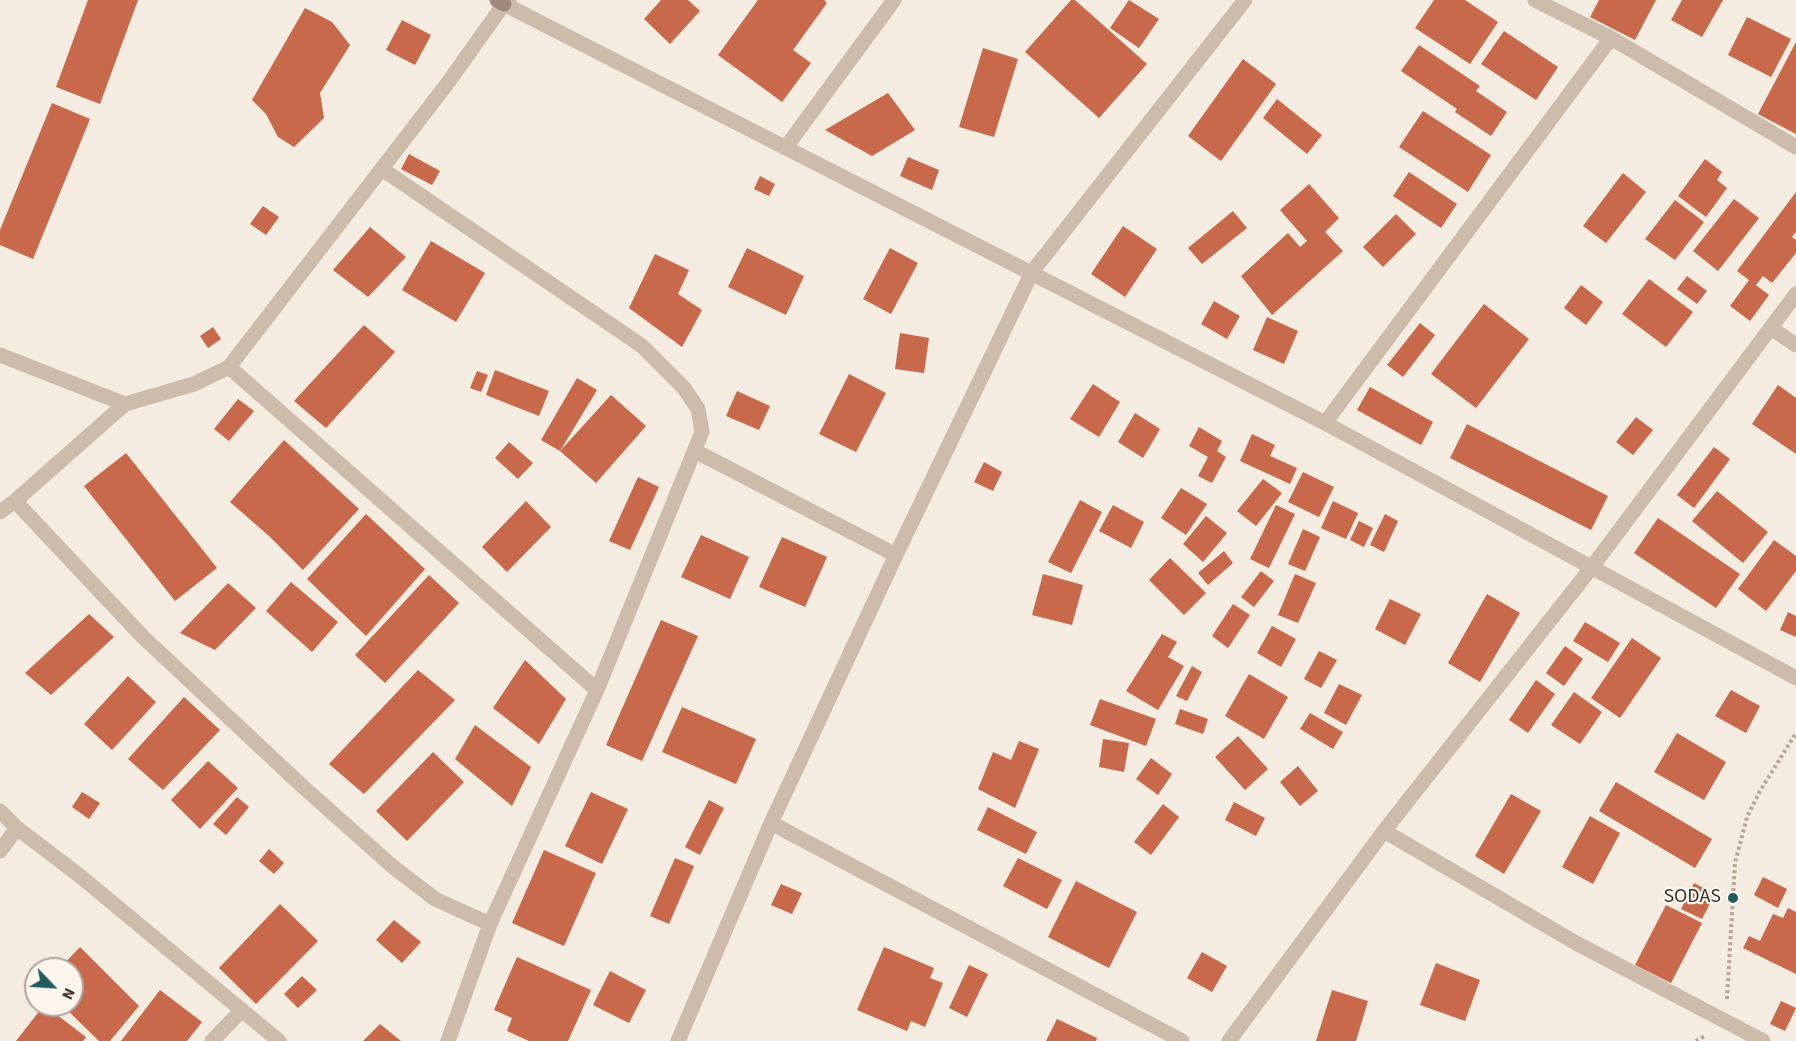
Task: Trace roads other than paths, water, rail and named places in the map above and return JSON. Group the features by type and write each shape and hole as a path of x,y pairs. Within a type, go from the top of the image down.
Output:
{"street":[{"path":"786,147 894,0"},
{"path":"678,1041 771,823 1032,272 1245,0"},
{"path":"1534,0 1611,38 1796,147"},
{"path":"0,512 125,404 194,384 229,368 447,84 504,1 1325,423 1796,678"},
{"path":"1325,423 1611,38"},
{"path":"382,169 642,346 684,388 698,409 702,432 597,690 490,924 448,1041"},
{"path":"1229,1041 1384,831 1592,567 1796,294"},
{"path":"1771,328 1796,345"},
{"path":"0,356 125,404"},
{"path":"229,368 597,690"},
{"path":"695,451 896,555"},
{"path":"15,501 142,636 392,866 435,899 490,924"},
{"path":"0,811 17,828 80,876 279,1041"},
{"path":"771,823 1182,1041"},
{"path":"0,851 17,828"},
{"path":"1384,831 1576,943 1763,1041"},
{"path":"212,1041 242,1010"}],"place":[{"name":"SODAS","path":"1733,898"}]}
